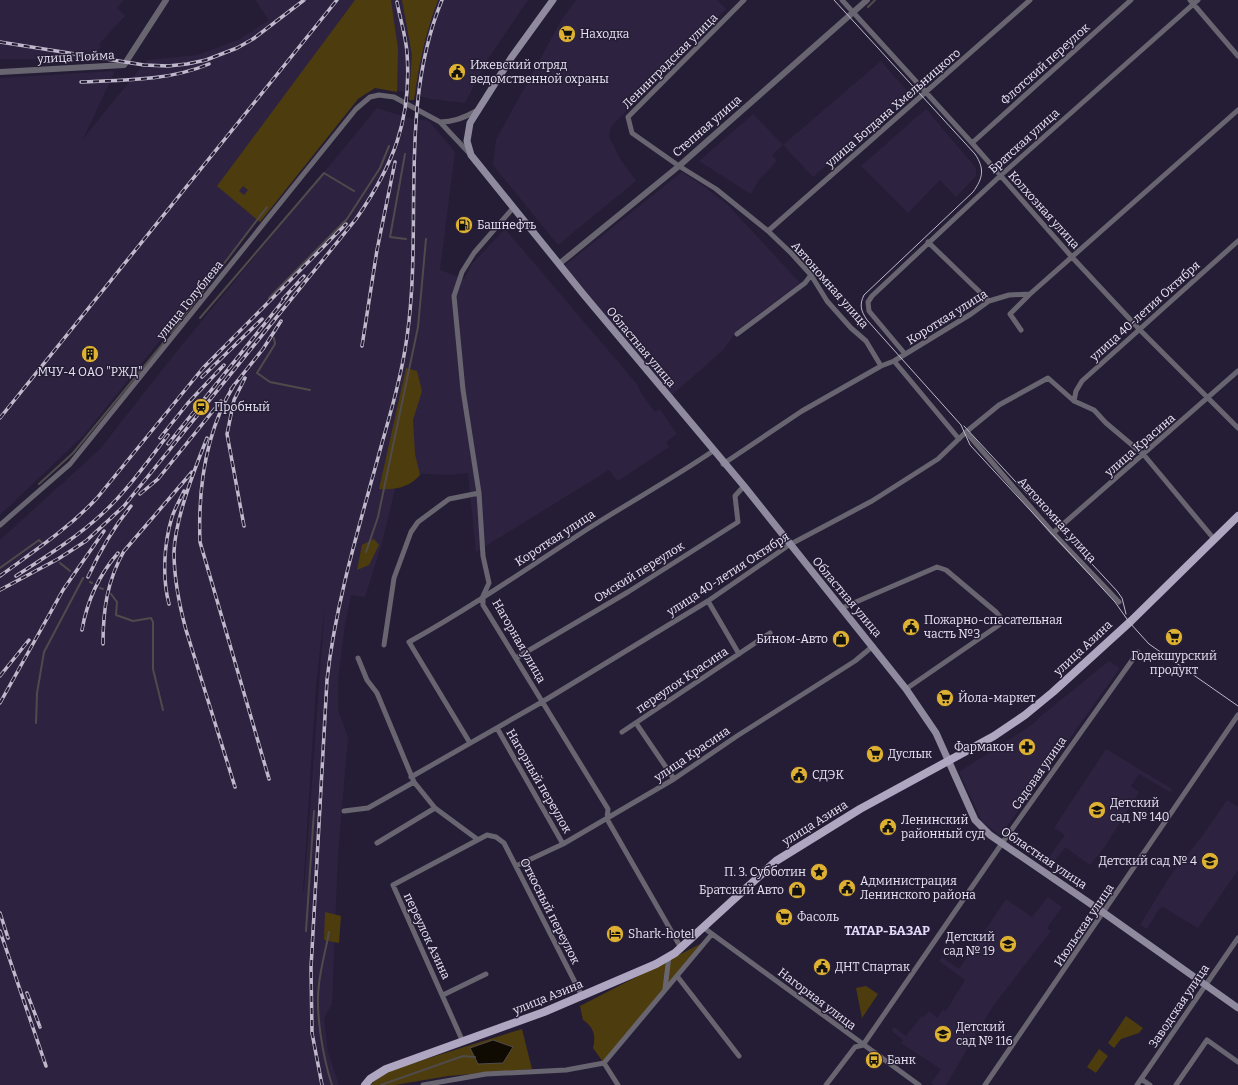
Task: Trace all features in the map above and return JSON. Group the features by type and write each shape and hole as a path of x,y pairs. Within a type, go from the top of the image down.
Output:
{"main road":[{"path":"471,155 467,141 468,133 478,110 511,58 553,0"},
{"name":"Областная улица","path":"471,155 558,264 713,451 744,486 789,545 873,646 906,689 936,733 975,820 990,836 1104,913 1238,1008"},
{"name":"улица Азина","path":"365,1085 370,1079 386,1069 463,1042 582,996 656,964 669,956 681,948 704,928 776,861 860,809 994,736 1025,715 1053,692 1131,621 1238,516"}],"street":[{"name":"улица Пойма","path":"0,72 124,65 166,0"},
{"name":"Ленинградская улица","path":"679,166 632,133 628,117 744,0"},
{"name":"Колхозная улица","path":"842,0 972,143 1071,256 1140,330 1238,428"},
{"name":"Степная улица","path":"558,264 679,166 867,0"},
{"name":"улица Богдана Хмельницкого","path":"768,231 927,93 1030,0"},
{"name":"Флотский переулок","path":"972,143 1131,0"},
{"name":"Братская улица","path":"868,302 928,242 1000,176 1192,2 1198,0"},
{"path":"1192,2 1238,56"},
{"name":"улица Голублева","path":"0,525 70,464 356,109 370,97 379,95 394,97 440,122"},
{"path":"440,122 453,122 465,118 478,110"},
{"path":"1021,330 1010,314 1071,256 1238,110"},
{"path":"440,122 471,155"},
{"name":"Автономная улица","path":"679,166 716,189 768,231 811,275 827,301 851,328 866,341 881,366"},
{"name":"Нагорная улица","path":"513,208 474,253 462,272 454,296 463,390 479,493 484,556 489,583 484,596 483,605 608,809 607,819 681,948"},
{"path":"928,242 989,301"},
{"name":"улица 40-летия Октября","path":"1074,401 1076,391 1082,381 1238,242"},
{"path":"737,334 805,284 811,275"},
{"name":"Короткая улица","path":"724,464 802,411 881,366 894,361 971,314 989,301 1009,295 1030,294"},
{"name":"Автономная улица","path":"868,302 868,311 905,354"},
{"path":"894,361 959,439"},
{"name":"улица Красина","path":"1053,533 1144,455 1238,371"},
{"name":"улица 40-летия Октября","path":"344,811 368,808 470,743 542,702 708,601 789,545 872,501 938,458 966,432 999,405 1048,378 1074,401"},
{"path":"1074,401 1094,410 1106,423 1144,455 1214,539"},
{"name":"Автономная улица","path":"966,432 1053,533 1119,602"},
{"name":"Короткая улица","path":"470,743 408,642 449,620 644,493 689,468 713,451"},
{"name":"Омский переулок","path":"516,658 628,592 738,522 735,496 744,486"},
{"path":"384,645 394,578 411,532 418,522 449,499 479,493"},
{"path":"842,608 936,567 946,570 996,612 1001,618 999,625 906,689"},
{"name":"переулок Красина","path":"708,601 739,654"},
{"name":"переулок Красина","path":"622,732 770,633"},
{"name":"улица Красина","path":"516,866 563,844 674,779 737,736 855,661 873,646"},
{"name":"Садовая улица","path":"826,1085 855,1047 863,1045 1002,843 1138,652"},
{"path":"358,658 367,680 377,693 412,779 435,808 477,839"},
{"name":"Июльская улица","path":"985,1085 1238,715"},
{"name":"переулок Красина","path":"636,723 674,779"},
{"name":"Нагорный переулок","path":"497,728 563,844"},
{"path":"377,843 435,808"},
{"name":"Откосный переулок","path":"477,839 487,835 496,837 504,843 582,996"},
{"name":"переулок Азина","path":"463,1042 393,885 477,839"},
{"name":"Нагорная улица","path":"704,928 919,1085"},
{"path":"423,1085 486,1074 566,1070 604,1063 712,934"},
{"name":"Заводская улица","path":"1137,1085 1238,938"},
{"path":"665,990 669,956"},
{"name":"переулок Азина","path":"443,995 486,974"},
{"path":"677,976 739,1056"},
{"path":"1176,1085 1206,1040 1238,1062"},
{"path":"604,1063 618,1085"},
{"path":"1141,1079 1150,1085"}],"shaded area":[{"path":"0,0 124,0 117,8 125,16 99,44 101,47 94,54 93,60 0,59"},
{"path":"255,0 528,0 486,62 465,103 431,99 374,85 356,97 84,435 0,515 0,78 115,71 83,139 147,60 198,55 240,39 269,20"},
{"path":"355,0 391,0 398,49 397,92 375,88 358,99 260,222 217,186","holes":["243,186 248,190 244,195 239,191"]},
{"path":"402,0 438,0 429,25 423,49 414,100 409,100 412,55"},
{"path":"576,0 717,0 726,9 684,50 611,127 609,137 619,157 636,181 558,245 493,165 496,140 562,19"},
{"path":"881,61 909,93 813,177 783,145"},
{"path":"377,108 408,118 429,121 455,152 440,270 464,279 472,264 505,229 636,383 641,393 655,412 660,409 677,434 666,442 669,447 618,481 609,470 476,552 468,473 450,475 399,473 382,543 365,597 351,595 345,624 338,680 338,710 348,737 338,854 332,1004 324,1018 328,1052 339,1085 0,1085 0,540 100,449 177,351","holes":["325,605 304,891 316,685"]},
{"path":"926,109 976,168 976,176 956,197 940,180 908,213 861,166"},
{"path":"753,114 783,145 772,155 777,161 758,181 751,194 699,161"},
{"path":"682,172 728,205 800,283 737,330 724,349 672,395 564,266"},
{"path":"406,368 417,371 422,391 413,420 415,454 420,475 411,483 401,487 379,489"},
{"path":"374,539 379,545 369,565 357,570 362,545"},
{"path":"1109,661 1120,668 1000,836 982,821 959,772 1033,724"},
{"name":"Детский сад № 140","path":"1106,749 1172,789 1170,792 1139,774 1131,786 1139,792 1104,848 1090,865 1065,847 1051,866 1046,861 1065,835 1054,828"},
{"name":"Детский сад № 4","path":"1227,800 1238,807 1238,870 1198,928 1163,907 1159,909 1147,929 1140,925 1170,876 1203,835"},
{"path":"1048,897 1062,907 1047,928 1051,931 993,1006 946,1085 934,1085 931,1083 941,1069 901,1043 903,1040 892,1031 894,1027 906,1036 922,1016 924,1017 929,1011 937,1018 943,1010 946,1011 965,980 939,961 942,957 959,969 1006,899 1032,917"},
{"path":"325,912 341,916 339,943 324,940"},
{"path":"702,943 603,1062 593,1048 593,1032 590,1026 583,1020 580,1006"},
{"path":"866,986 878,994 862,1018 856,988"},
{"path":"1126,1016 1143,1028 1139,1033 1121,1039 1114,1048 1108,1043"},
{"path":"522,1029 532,1069 448,1076 395,1085 370,1085 381,1076 397,1068"},
{"path":"493,1040 513,1047 503,1063 478,1064 470,1048"},
{"path":"1099,1049 1108,1056 1096,1073 1087,1067"}],"waterway":[{"path":"868,7 875,0"},
{"path":"269,298 347,219 380,168 389,146"},
{"path":"405,154 390,237 406,239"},
{"path":"200,318 324,173 354,191"},
{"path":"171,333 267,207"},
{"path":"366,552 378,517 418,327 426,239"},
{"path":"274,338 275,344 257,373 270,382 310,390"},
{"path":"39,484 73,453 165,341"},
{"path":"0,568 39,540 44,545"},
{"path":"60,563 70,571"},
{"path":"36,723 37,693 44,652 83,578"},
{"path":"111,594 117,602 116,615 133,621 151,618 153,622 153,669 163,710"},
{"path":"306,931 314,811"},
{"path":"329,932 320,977 318,1008 323,1049 332,1085"},
{"path":"381,1085 463,1056 475,1057"}],"tram line":[{"path":"834,0 975,154 980,164 982,173 981,178 973,192 864,295 861,305 865,317 961,425 970,445 1115,602 1129,622 1149,644 1238,706"},
{"path":"964,426 1117,591 1122,598 1126,614"}],"railway":[{"path":"0,42 144,65 168,66 187,64 206,60 237,48 253,39 304,0"},
{"path":"0,418 337,0"},
{"path":"322,1085 312,1033 311,968 327,680 336,620 343,590 400,377 405,350 411,295 414,167 420,82 429,40 442,0"},
{"path":"0,590 58,559 86,541 124,506 356,219 390,161 403,121 408,77 407,53 397,2"},
{"path":"81,82 162,77 194,70 209,64"},
{"path":"362,346 377,250 395,162"},
{"path":"0,576 63,530 97,498 203,368 346,224"},
{"path":"283,299 304,276"},
{"path":"168,444 287,296"},
{"path":"202,377 262,319"},
{"path":"231,389 263,349 281,321"},
{"path":"160,438 188,403 224,365"},
{"path":"244,526 227,434 234,400 245,378"},
{"path":"234,385 224,403 210,441 202,481 200,542 269,779"},
{"path":"140,494 158,479 221,401"},
{"path":"16,576 71,539 102,514 128,486 168,435"},
{"path":"207,438 186,494 178,524 174,552 175,572 179,601 186,630 235,787"},
{"path":"103,644 107,596 118,562 124,551 192,472"},
{"path":"169,604 165,583 167,538 172,517 184,491"},
{"path":"88,577 107,540 131,506"},
{"path":"0,703 63,590 104,531"},
{"path":"82,630 87,609 95,589 105,570 118,553"},
{"path":"0,676 29,640"},
{"path":"0,913 8,938"},
{"path":"0,931 46,1066"},
{"path":"27,993 40,1027"}],"place":[{"name":"Находка","path":"567,34"},
{"name":"Ижевский отряд ведомственной охраны","path":"457,72"},
{"name":"Башнефть","path":"464,225"},
{"name":"МЧУ-4 ОАО \"РЖД\"","path":"90,354"},
{"name":"Пробный","path":"201,407"},
{"name":"Пожарно-спасательная часть №3","path":"911,627"},
{"name":"Годекшурский продукт","path":"1174,637"},
{"name":"Бином-Авто","path":"841,639"},
{"name":"Йола-маркет","path":"945,698"},
{"name":"Фармакон","path":"1027,747"},
{"name":"Дуслык","path":"875,754"},
{"name":"СДЭК","path":"799,775"},
{"name":"Детский сад № 140","path":"1097,810"},
{"name":"Ленинский районный суд","path":"888,827"},
{"name":"Детский сад № 4","path":"1210,861"},
{"name":"П. З. Субботин","path":"819,872"},
{"name":"Администрация Ленинского района","path":"847,888"},
{"name":"Братский Авто","path":"797,890"},
{"name":"Фасоль","path":"784,917"},
{"name":"Shark-hotel","path":"615,934"},
{"name":"Детский сад № 19","path":"1008,944"},
{"name":"ДНТ Спартак","path":"822,967"},
{"name":"Детский сад № 116","path":"943,1034"},
{"name":"Банк","path":"874,1060"}],"district":[{"name":"ТАТАР-БАЗАР","path":"887,930"}]}
